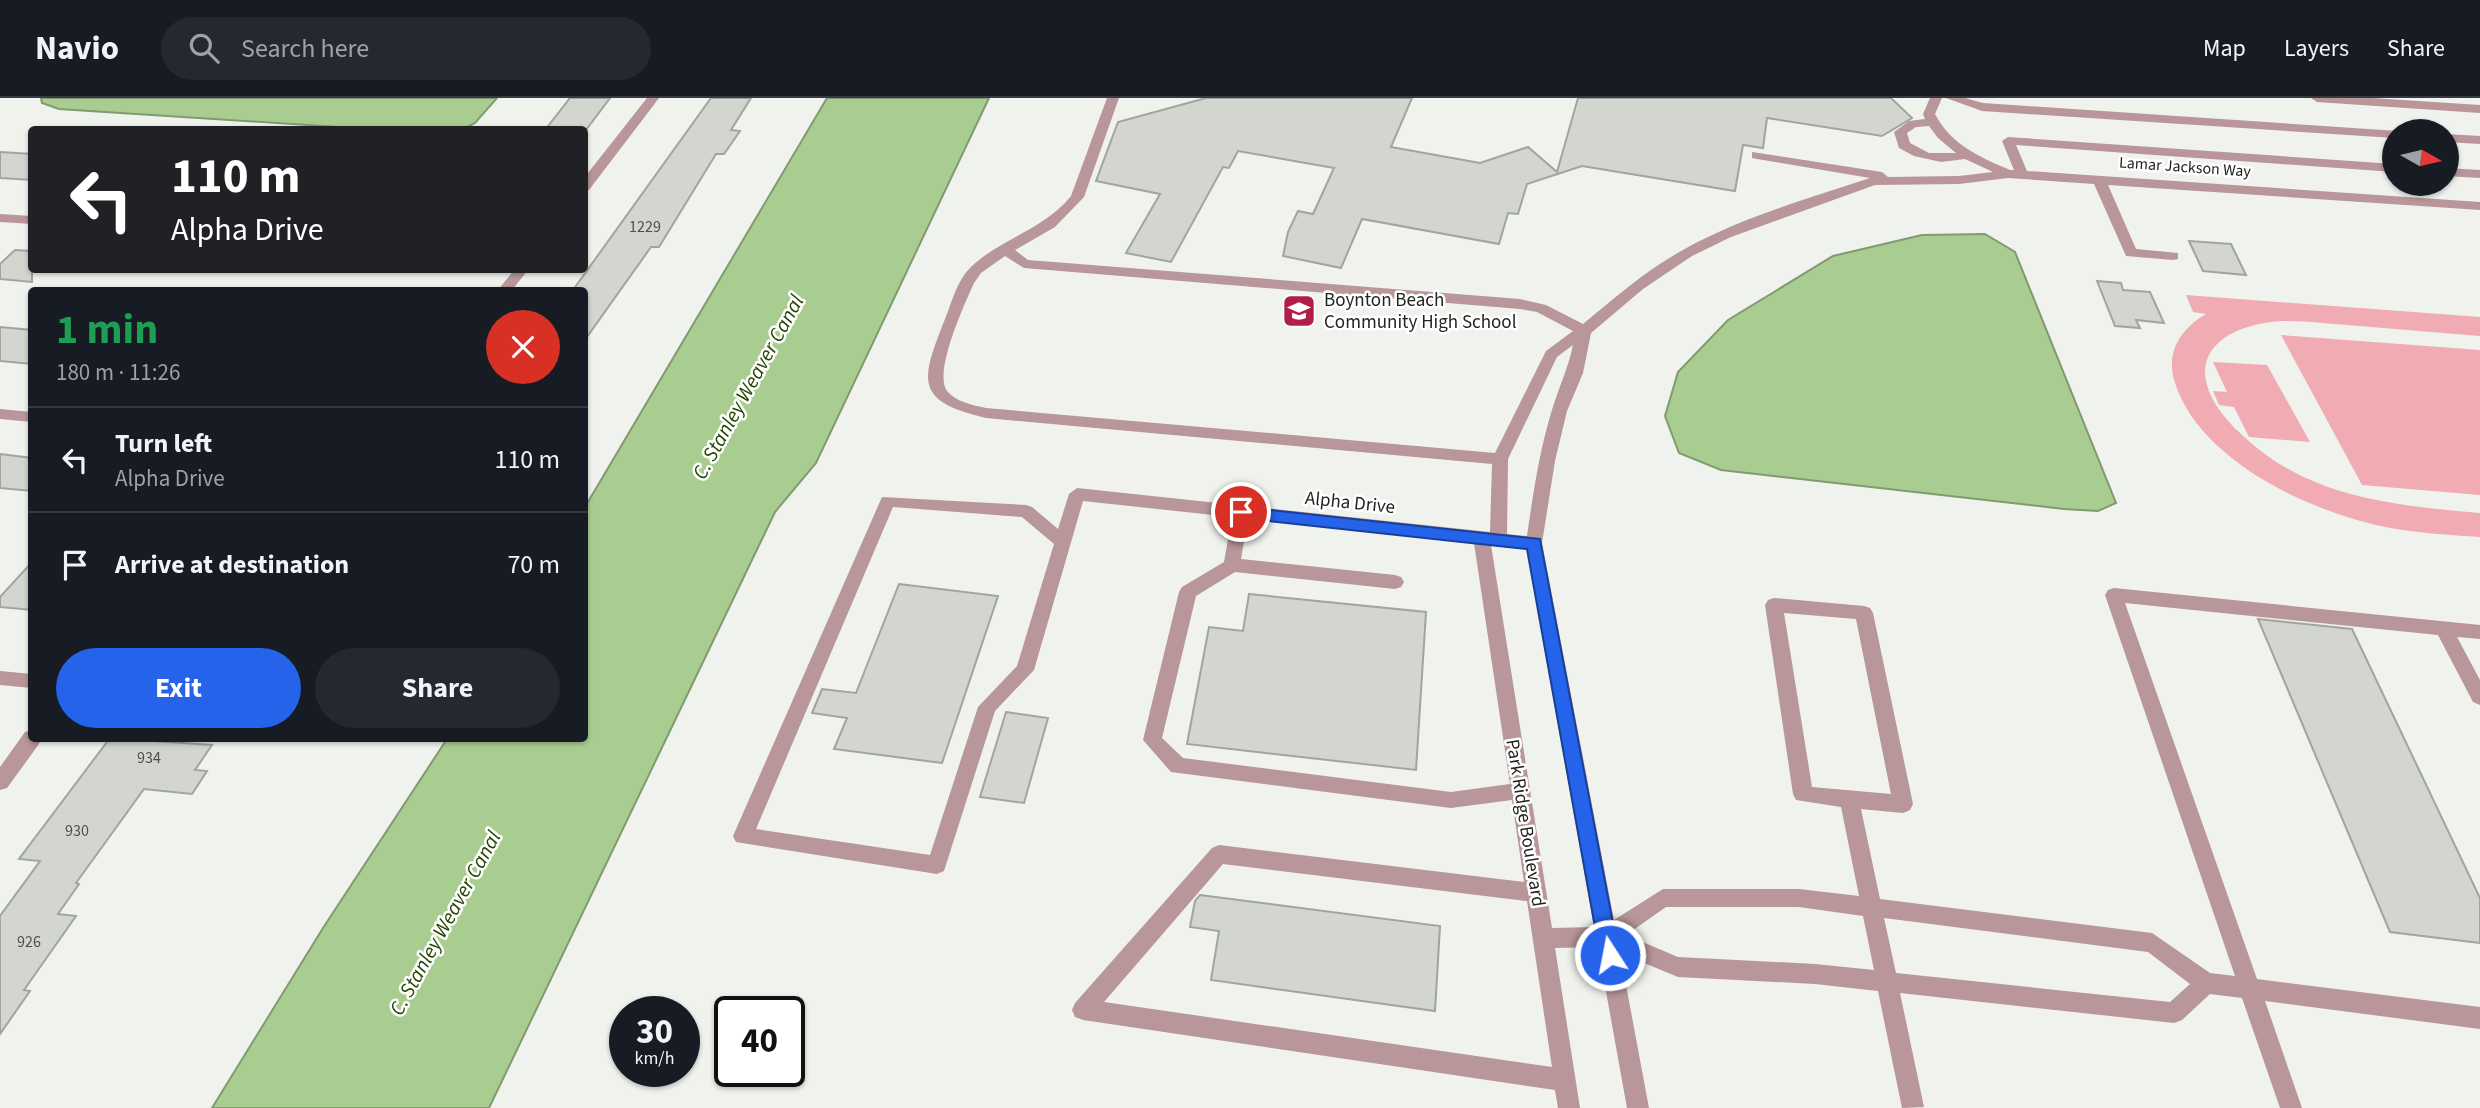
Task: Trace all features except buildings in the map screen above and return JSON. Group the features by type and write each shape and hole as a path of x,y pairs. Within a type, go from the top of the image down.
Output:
{"street":[{"path":"588,182 653,98"},
{"path":"1113,98 1077,197 1071,206 1057,219 974,272 939,353 934,373 936,387 943,398 956,406 986,413 1500,459 1529,404 1550,354 1584,331 1638,286 1687,253 1726,234 1873,181 1959,180 2015,174 2008,141 2382,167"},
{"path":"1936,98 1928,114 1932,122 1905,127 1900,132 1904,145 1923,156 1936,159 1965,155"},
{"path":"1952,98 1982,107 2382,133"},
{"path":"2317,98 2480,109"},
{"name":"Lamar Jackson Way","path":"1932,122 1944,139 1965,155 2015,174 2480,206"},
{"path":"2459,139 2480,140"},
{"path":"1757,155 1903,179"},
{"path":"2459,173 2480,174"},
{"path":"2099,179 2131,253 2173,256"},
{"path":"0,218 28,220"},
{"path":"1006,250 1024,264 1520,304 1541,308 1584,331"},
{"path":"507,287 519,273"},
{"path":"1584,331 1575,373 1559,411 1546,461 1534,544 1638,1108"},
{"path":"0,414 28,417"},
{"name":"Park Ridge Boulevard","path":"1500,459 1490,539 1519,790 1569,1108"},
{"name":"Alpha Drive","path":"1062,542 1077,494 1534,544"},
{"path":"888,501 1026,511 1062,542 1025,670 987,707 937,865 743,836 888,501"},
{"path":"1232,565 1241,512"},
{"path":"1395,582 1232,565 1188,592 1152,740 1178,766 1451,800 1519,790"},
{"path":"2291,1108 2113,595 2480,632"},
{"path":"1774,605 1864,613 1903,804 1849,799 1803,794 1774,605"},
{"path":"2443,628 2480,697"},
{"path":"0,678 28,681"},
{"path":"0,782 29,742"},
{"path":"1849,799 1913,1107"},
{"path":"1536,893 1219,853 1083,1010 1565,1080"},
{"path":"1606,937 1663,898 1799,898 2152,943 2206,984 2480,1018"},
{"path":"1544,938 1606,937 1678,967 1815,974 2174,1013 2206,984"}],"shaded area":[{"path":"2186,295 2480,317 2480,336 2298,321 2260,324 2232,333 2218,343 2208,357 2205,374 2212,399 2227,420 2265,454 2293,471 2321,485 2383,501 2480,513 2480,537 2401,530 2359,521 2294,496 2262,479 2232,458 2207,435 2187,409 2174,380 2172,359 2178,341 2190,326 2206,314 2193,312"},
{"path":"2281,335 2480,350 2480,495 2362,485"},
{"path":"2213,362 2267,365 2310,442 2249,437 2234,407 2219,405 2213,391 2227,392"}],"water":[{"path":"41,98 497,98 469,126 322,126 59,109 42,103"},
{"name":"C. Stanley Weaver Canal","path":"827,98 989,98 816,463 775,512 489,1108 212,1108 323,928 445,742 588,742 588,502"},
{"path":"1985,234 2015,252 2116,503 2098,511 2064,509 1721,470 1679,453 1665,416 1678,372 1728,320 1833,256 1922,235"}],"place":[{"name":"Boynton Beach Community High School","path":"1299,311"}],"route":[{"path":"1241,512 1534,544 1610,955"}]}
